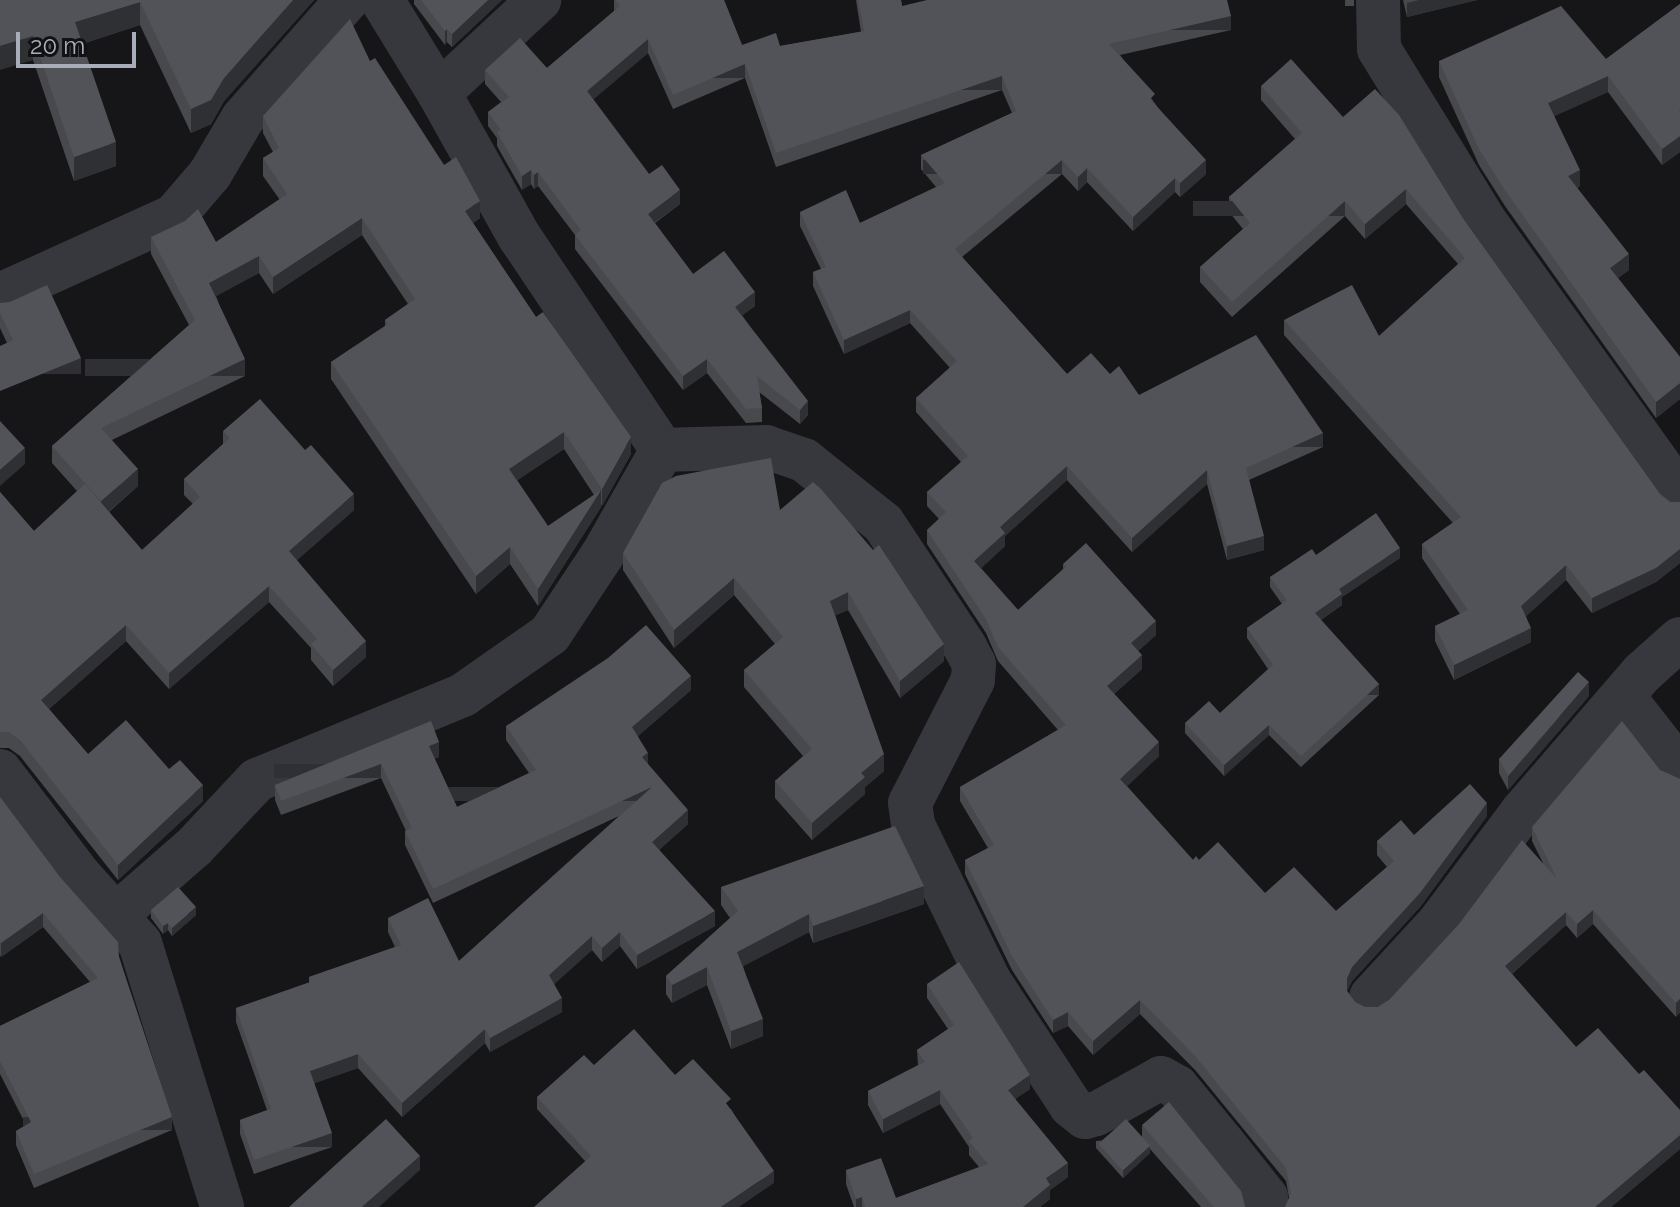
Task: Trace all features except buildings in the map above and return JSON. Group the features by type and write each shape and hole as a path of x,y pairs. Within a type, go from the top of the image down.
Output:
{"street":[{"path":"0,295 98,247 174,216 210,174 243,118 347,0"},
{"path":"382,0 439,93 519,236 662,450"},
{"path":"439,93 539,0"},
{"path":"1378,0 1379,49 1484,220 1680,494"},
{"path":"662,450 766,447 785,451 804,460 883,523 974,664 973,680 910,803 913,825 924,850 990,982 1071,1106 1085,1117 1096,1114 1161,1078 1177,1087 1223,1143 1266,1197 1266,1207"},
{"path":"116,915 194,847 257,780 463,695 550,634 603,554 662,450"},
{"path":"1371,997 1439,923 1522,812 1623,696 1680,639"},
{"path":"1623,696 1680,769"},
{"path":"0,771 80,876 140,943 222,1207"}]}
